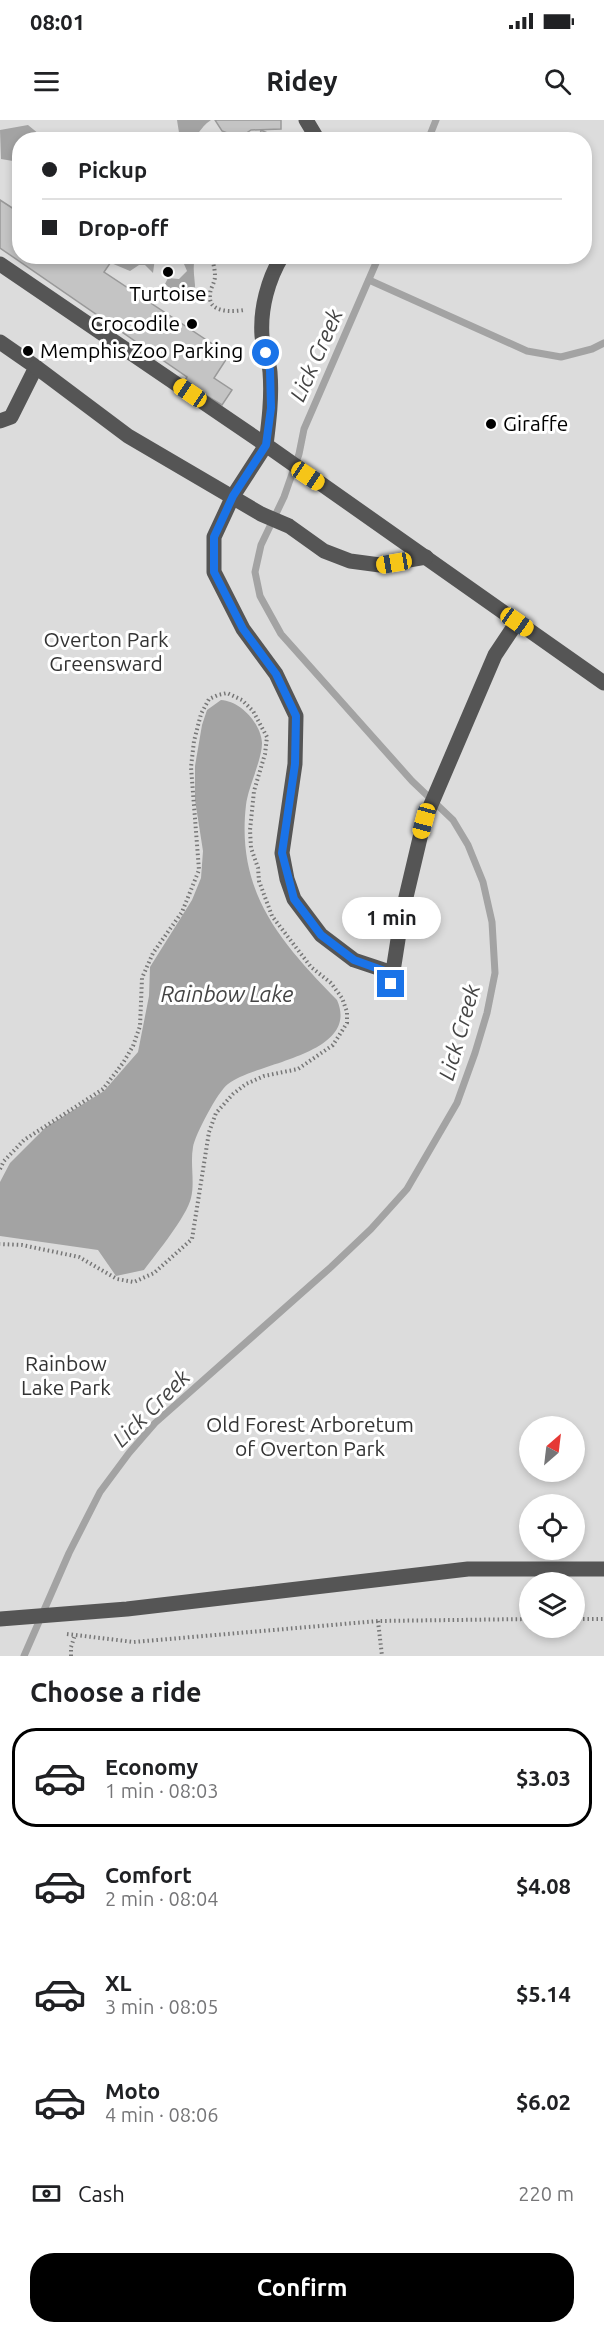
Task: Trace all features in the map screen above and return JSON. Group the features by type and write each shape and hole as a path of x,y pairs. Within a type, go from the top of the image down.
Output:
{"street":[{"path":"0,264 272,450 604,683"},
{"path":"278,264 263,312 262,336 270,370 272,450 233,496 214,537 214,572 243,629 276,674 296,716 295,764 282,853 294,899 321,935 354,960 392,979 402,914 424,821 495,656 517,622"},
{"path":"0,342 128,436 261,514 289,526 324,551 350,561 380,565 426,557"},
{"path":"0,421 11,417 36,367"},
{"path":"1,1619 127,1609 468,1569 604,1569"}],"path":[{"path":"213,264 215,275 210,295 216,308 224,311 247,309 263,312"},
{"path":"0,1169 4,1161 24,1140 56,1117 103,1089 134,1046 140,1026 142,978 153,952 182,912 199,870 190,767 197,728 209,699 227,693 242,700 253,711 267,737 265,754 254,791 250,830 251,848 258,868 258,881 272,916 311,967 331,983 342,998 347,1012 347,1023 333,1045 298,1069 264,1076 246,1084 233,1094 216,1113 209,1132 192,1239 154,1274 134,1282 117,1278 79,1257 22,1245 0,1244"},
{"path":"64,1634 134,1642 378,1621 519,1618"},
{"path":"585,1619 604,1619"},
{"path":"378,1621 382,1656"},
{"path":"71,1656 75,1635"}],"green space":[{"path":"0,120 604,120 604,1656 0,1656"}],"water":[{"path":"177,120 211,120 199,132 179,132"},
{"path":"28,125 36,132 12,132 12,161 1,159 0,130"},
{"path":"113,264 154,264 153,273 145,265 139,265 130,271"},
{"path":"184,264 194,264 194,302 182,299 165,284 168,278 179,279 187,271"},
{"name":"Rainbow Lake","path":"221,700 235,704 248,714 261,735 261,750 246,805 245,836 248,864 255,890 281,936 316,979 337,1000 340,1018 334,1033 320,1045 242,1076 224,1088 198,1133 193,1147 192,1192 184,1215 144,1270 116,1276 98,1250 0,1236 0,1182 10,1163 46,1127 104,1091 138,1052 149,996 150,967 192,900 201,878 203,851 195,800 195,766 207,710"}],"building":[{"path":"215,120 281,120 281,129 248,132 222,131"},
{"path":"0,200 12,208 12,256 0,248"},
{"path":"23,264 110,264 104,272 229,355 214,378 232,390 222,405 184,382 187,377"}],"waterway":[{"name":"Lick Creek","path":"431,132 436,120"},
{"name":"Lick Creek","path":"24,1656 69,1553 100,1492 129,1453 155,1423 331,1267 371,1229 407,1189 457,1103 487,1013 495,973 492,922 483,882 468,845 453,820 412,781 281,634 260,596 255,572 261,545 284,497 299,454 304,429 376,264"},
{"path":"369,280 527,351 561,357 592,349 604,343"}],"place":[{"name":"Turtoise","path":"168,272"},
{"name":"Crocodile","path":"192,324"},
{"name":"Memphis Zoo Parking","path":"28,351"},
{"name":"Giraffe","path":"491,424"}],"route":[{"path":"266,353 270,370 271,408 266,445 233,496 214,537 214,572 243,629 276,674 296,716 295,764 282,853 294,899 321,935 354,960 393,974 391,984"}],"park label":[{"name":"Overton Park Greensward","path":"106,652"},
{"name":"Rainbow Lake Park","path":"66,1376"},
{"name":"Old Forest Arboretum of Overton Park","path":"310,1437"}]}
